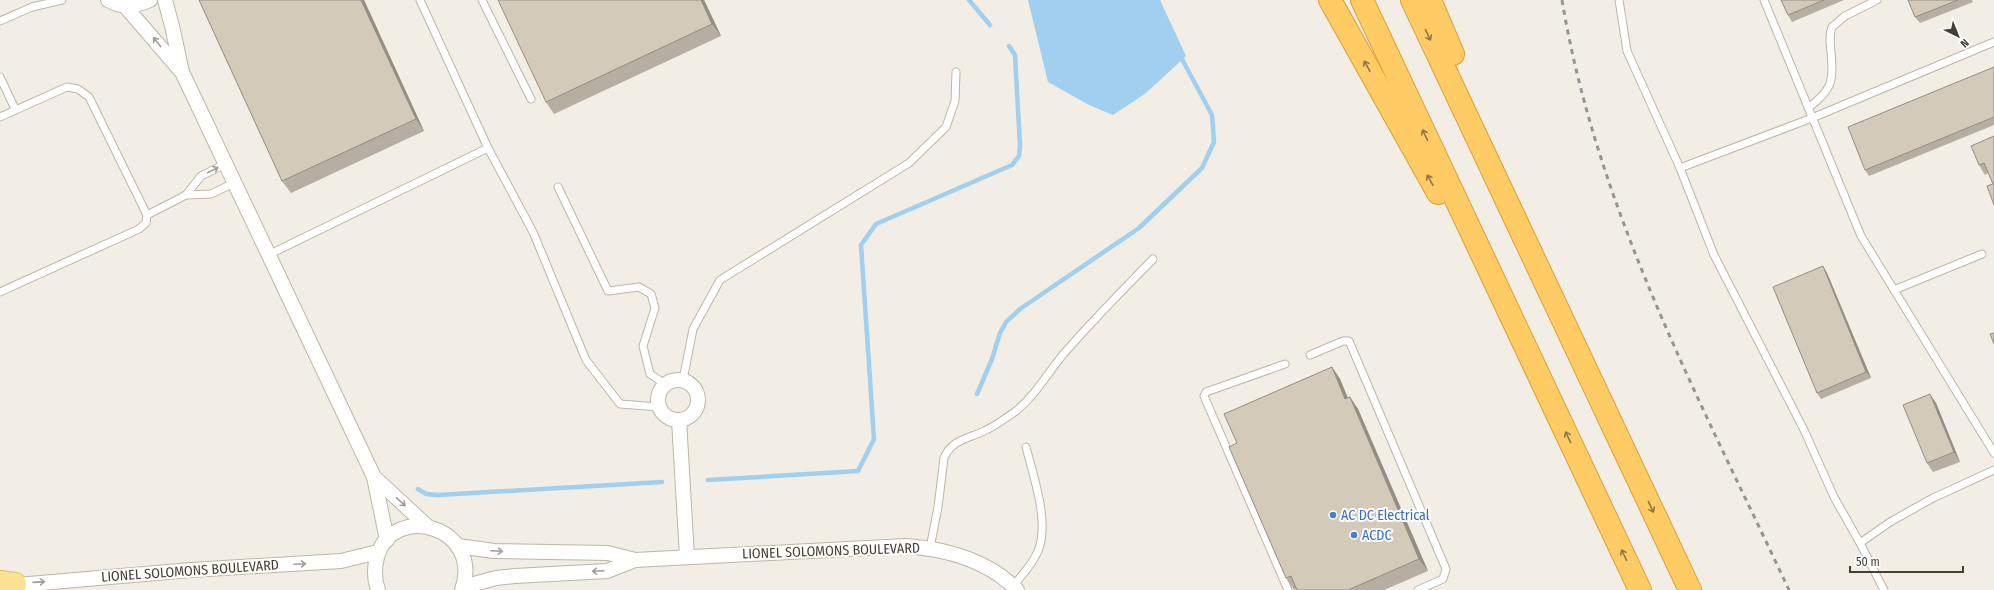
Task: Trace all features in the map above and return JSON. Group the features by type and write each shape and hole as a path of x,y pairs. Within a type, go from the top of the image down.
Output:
{"highway":[{"path":"1330,0 1451,216 1514,322"},
{"path":"1362,0 1640,590"},
{"path":"1412,0 1690,590"},
{"path":"1430,0 1642,486"}],"street":[{"path":"108,0 124,6 139,5 150,0"},
{"path":"165,0 182,72 374,477 387,540"},
{"path":"124,6 182,72"},
{"path":"677,380 689,382 697,392 698,405 691,416 679,420 667,417 659,407 658,395 665,384 677,380"},
{"path":"679,420 687,557"},
{"path":"374,477 427,526"},
{"path":"378,590 375,582 374,566 378,552 387,540 398,531 412,526 427,526 441,530 453,539 458,546 466,564 466,579 463,588"},
{"name":"LIONEL SOLOMONS BOULEVARD","path":"458,546 494,551 608,553 635,560 906,546 930,548 966,557 984,566 1015,588"},
{"name":"LIONEL SOLOMONS BOULEVARD","path":"5,584 341,561 378,552"},
{"name":"LIONEL SOLOMONS BOULEVARD","path":"463,588 515,576 607,571 635,560"}],"lane":[{"path":"32,7 40,0"},
{"path":"0,21 32,7 62,0"},
{"path":"420,0 488,148 533,232 586,360 620,404 659,407"},
{"path":"482,0 531,99"},
{"path":"1619,0 1627,51 1680,168 1714,255 1804,430 1834,497 1884,590"},
{"path":"1764,0 1861,236 1994,453"},
{"path":"1808,108 1824,96 1830,87 1833,76 1830,42 1832,27 1845,16 1877,0"},
{"path":"1680,168 1812,118 1994,42"},
{"path":"683,380 693,329 720,280 909,163 946,127 955,101 956,72"},
{"path":"0,78 16,109"},
{"path":"0,117 67,87 78,89 89,97 147,215 146,223 139,229 0,292"},
{"path":"268,255 488,148"},
{"path":"147,215 186,195 201,176 225,164"},
{"path":"186,195 211,194 234,183"},
{"path":"558,187 608,291 639,287 652,294 655,308 643,346 650,374 665,384"},
{"path":"1894,290 1982,254"},
{"path":"930,548 938,507 944,458 947,451 951,446 963,438 996,425 1017,410 1036,391 1066,350 1153,259"},
{"path":"1310,355 1343,341 1349,341 1446,569 1443,579 1418,590"},
{"path":"1285,364 1206,392 1204,396 1288,590"},
{"path":"1015,588 1039,550 1041,538 1042,520 1038,494 1026,447"},
{"path":"1860,543 1890,522 1933,498 1994,470"}],"water":[{"path":"1028,0 1160,0 1186,56 1146,93 1113,115 1089,105 1048,82"}],"building":[{"path":"199,0 361,0 416,119 282,181"},
{"path":"498,0 701,0 712,24 546,102"},
{"path":"1781,0 1824,0 1788,15"},
{"path":"1908,0 1958,0 1915,17"},
{"path":"1994,67 1994,117 1865,170 1848,127"},
{"path":"1994,136 1994,205 1987,186 1993,184 1984,163 1979,165 1971,146"},
{"path":"1823,266 1866,372 1817,393 1773,287"},
{"path":"1994,333 1994,344 1990,334"},
{"name":"AC DC Electrical","path":"1332,367 1345,399 1350,397 1419,559 1348,590 1297,590 1291,576 1286,578 1229,447 1237,443 1224,414"},
{"path":"1930,394 1954,452 1927,463 1903,405"}],"waterway":[{"path":"969,0 990,25"},
{"path":"708,480 858,471 874,439 861,245 876,224 1012,165 1019,156 1020,146 1015,55 1009,46"},
{"path":"977,394 992,359 1000,333 1006,322 1020,309 1139,228 1202,168 1214,142 1212,115 1182,59"},
{"path":"418,489 426,494 438,495 662,482"}],"railway":[{"path":"1562,0 1578,78 1600,154 1626,229 1655,302 1687,375 1789,590"}],"place":[{"name":"AC DC Electrical","path":"1333,515"},
{"name":"ACDC","path":"1354,535"}]}
